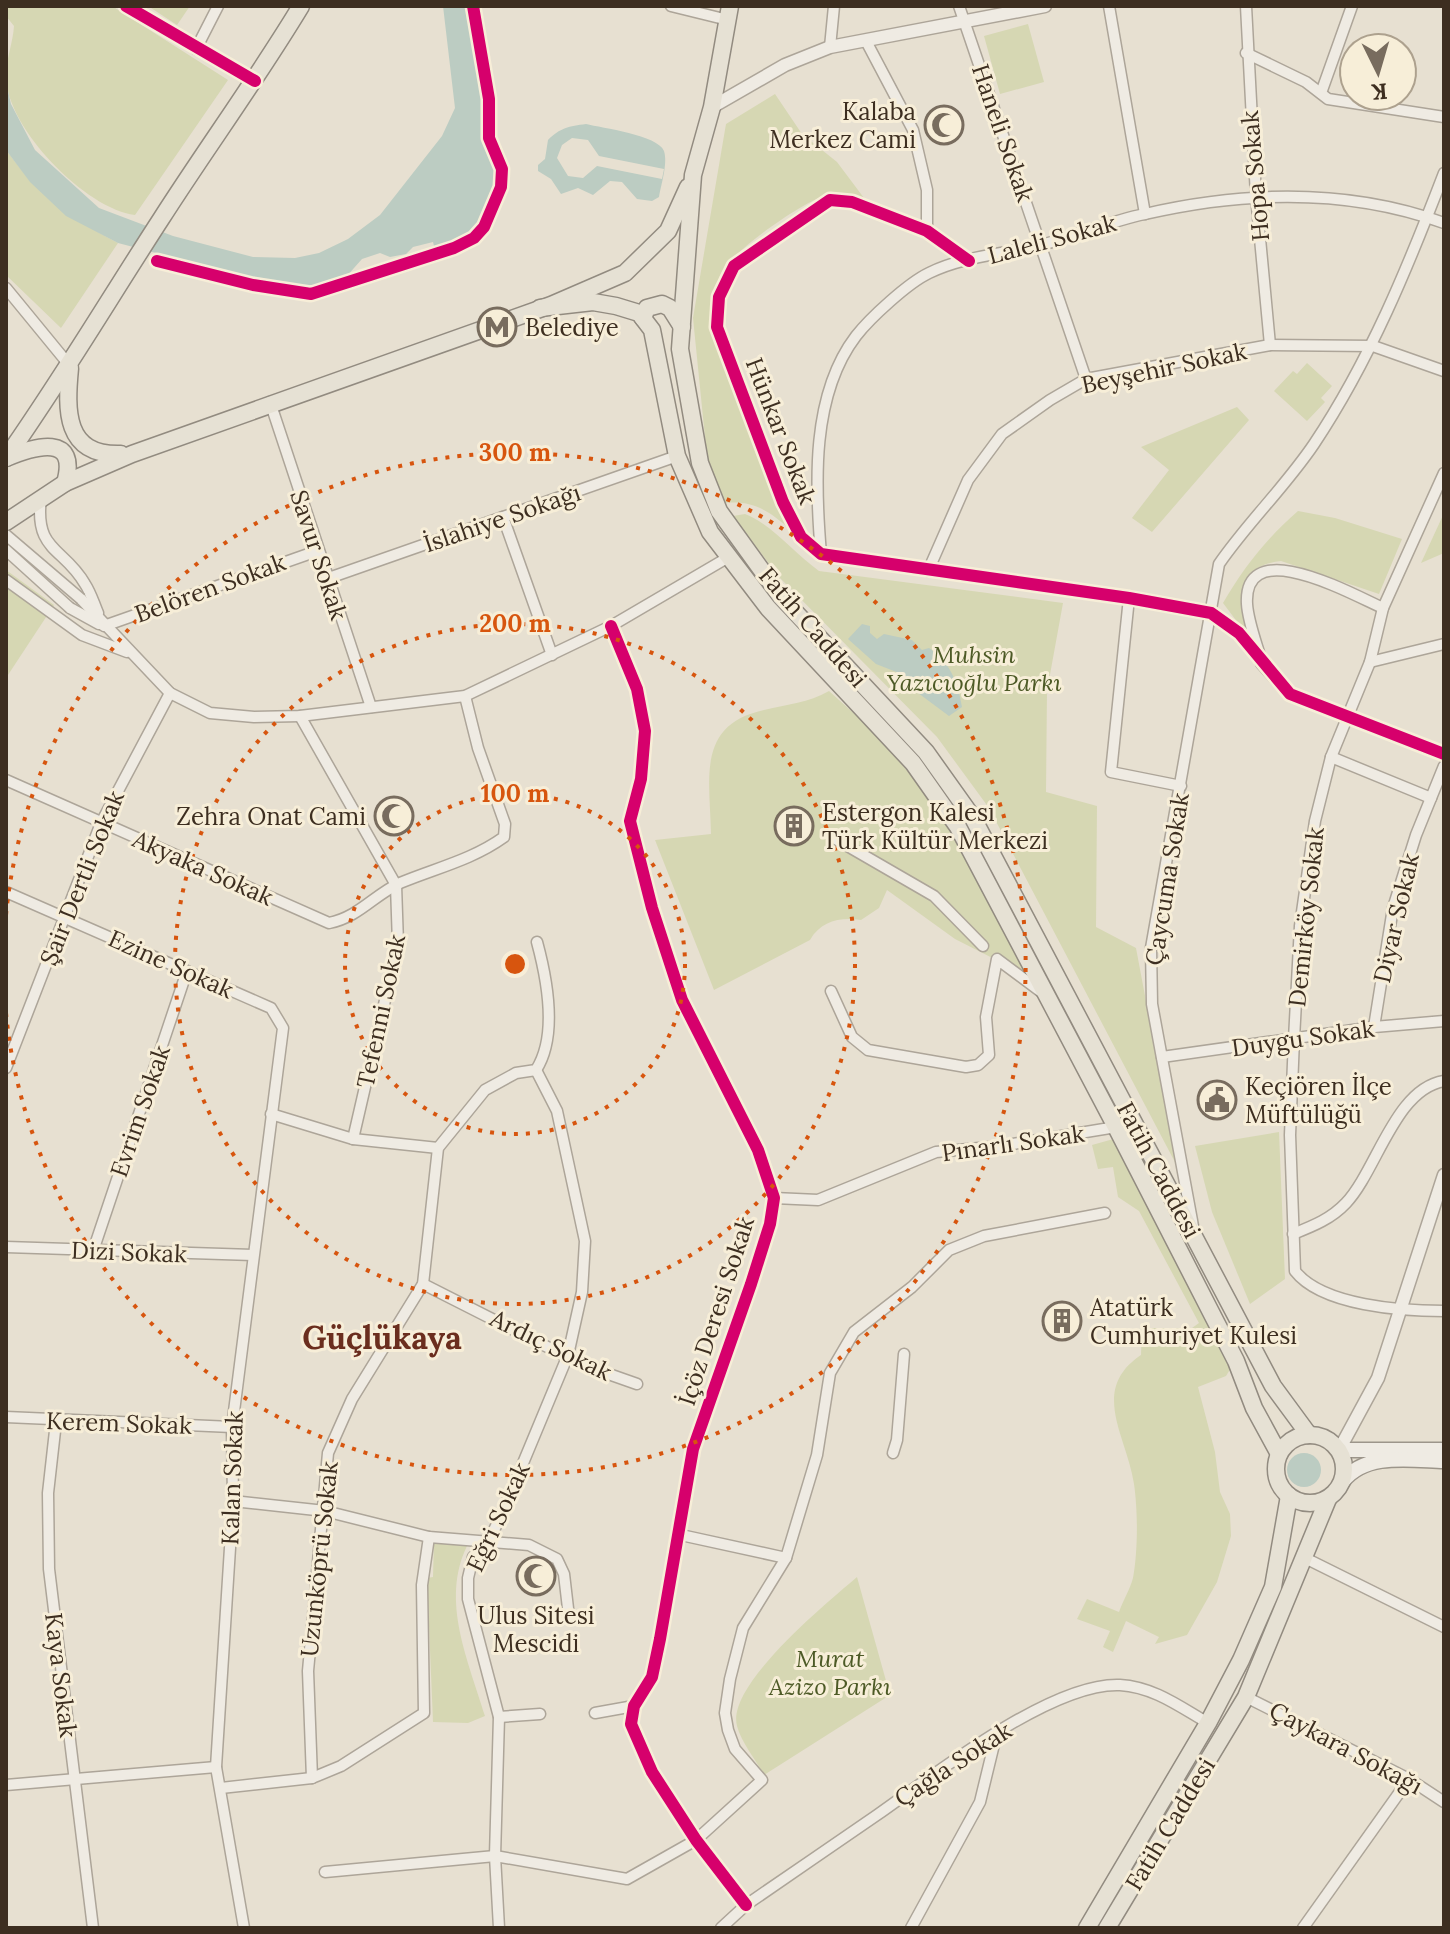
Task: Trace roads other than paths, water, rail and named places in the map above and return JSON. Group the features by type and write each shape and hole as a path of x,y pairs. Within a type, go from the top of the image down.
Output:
{"main road":[{"path":"6,458 70,366 156,227 255,81 301,6"},
{"name":"Fatih Caddesi","path":"729,13 712,107 693,175 680,349 700,463 719,511 781,597 926,752 973,818 1273,1386 1309,1435"},
{"path":"7,525 65,483 132,454 270,402 540,308 625,273 647,255 668,231 693,175"},
{"path":"540,308 593,302 639,313 643,318 647,308 662,304 670,308 682,327"},
{"name":"Fatih Caddesi","path":"643,318 656,344 677,456 710,532 768,608 913,763 958,827 1236,1361 1254,1408 1279,1454"},
{"path":"70,366 67,401 71,426 79,440 102,455 132,454"},
{"path":"6,458 44,445 57,448 67,457 69,466 65,483"},
{"path":"1343,1481 1345,1465 1339,1450 1331,1442 1309,1435 1291,1440 1279,1454 1277,1477 1289,1496 1308,1503 1328,1499 1343,1481 1353,1467 1373,1462 1444,1461"},
{"path":"1339,1450 1444,1450"},
{"name":"Fatih Caddesi","path":"1087,1928 1208,1723 1273,1587 1289,1496"},
{"name":"Fatih Caddesi","path":"1107,1928 1246,1697 1328,1499"}],"street":[{"path":"196,49 218,6"},
{"path":"671,6 729,13"},
{"path":"830,47 834,6"},
{"name":"Haneli Sokak","path":"959,6 1086,379"},
{"path":"712,107 785,65 830,47 1045,6"},
{"path":"1109,6 1145,214"},
{"name":"Hopa Sokak","path":"1246,6 1246,53 1256,196 1270,345"},
{"path":"1321,93 1352,6"},
{"path":"866,41 913,130 927,190 927,231"},
{"path":"1246,53 1298,78 1328,99 1444,117"},
{"name":"Çaycuma Sokak","path":"1196,1240 1152,1004 1151,948 1219,564 1245,526 1281,490 1315,443 1373,346 1444,173"},
{"name":"Laleli Sokak","path":"821,554 818,481 821,427 842,363 856,337 928,273 1041,245 1145,214 1256,196 1329,196 1444,223"},
{"name":"Hünkar Sokak","path":"821,554 801,537 783,502 717,327 719,297 734,266 830,200 852,202 927,231 969,261"},
{"path":"6,288 70,366"},
{"name":"Beyşehir Sokak","path":"928,571 968,480 1002,434 1086,379 1270,345 1373,346 1444,371"},
{"name":"Savur Sokak","path":"270,402 326,579 371,707"},
{"name":"İslahiye Sokağı","path":"326,579 677,456"},
{"name":"Demirköy Sokak","path":"1399,1311 1335,1295 1300,1278 1295,1271 1290,1135 1300,926 1315,821 1331,757 1370,662 1383,608 1444,473"},
{"path":"41,498 40,531 50,549 85,582 104,626"},
{"path":"503,517 552,655"},
{"path":"7,525 170,693 210,713 254,717 300,716 465,696 611,626 727,558"},
{"path":"6,550 70,608 104,626"},
{"name":"Belören Sokak","path":"104,626 317,551"},
{"path":"821,554 1129,598 1211,613 1239,633 1290,694 1444,754"},
{"path":"1262,663 1247,603 1250,584 1264,574 1278,568 1296,571 1383,608"},
{"path":"6,580 82,635 130,653"},
{"path":"1129,598 1111,772 1181,786"},
{"name":"İçöz Deresi Sokak","path":"611,626 637,689 645,731 641,779 630,821 652,908 682,1000 758,1150 774,1198 770,1224 756,1269 693,1449 681,1535 652,1677 634,1706"},
{"path":"1370,662 1444,644"},
{"name":"Şair Dertli Sokak","path":"6,1068 101,823 170,693"},
{"name":"Akyaka Sokak","path":"6,780 329,923 350,919 396,885 482,854 504,837 505,824 478,748 465,696"},
{"name":"Tefenni Sokak","path":"300,716 396,885 400,913 398,944 353,1139"},
{"path":"1331,757 1431,798"},
{"name":"Diyar Sokak","path":"1374,1027 1393,908 1444,766"},
{"path":"832,837 934,896 983,946"},
{"name":"Ezine Sokak","path":"6,892 271,1008 283,1028"},
{"path":"271,1114 353,1139 438,1148 485,1090 516,1073 536,1070 544,1058 547,978 537,942"},
{"path":"831,991 852,1037 868,1050 966,1067 978,1065 989,1055 986,1017 997,959 1048,997"},
{"name":"Evrim Sokak","path":"93,1251 187,971"},
{"name":"Duygu Sokak","path":"1162,1057 1374,1027 1444,1021"},
{"name":"Kalan Sokak","path":"244,1928 216,1767 233,1501 232,1427 283,1028"},
{"name":"Eğri Sokak","path":"499,1928 495,1856 499,1717 468,1599 473,1557 487,1544 568,1355 582,1292 585,1241 557,1111 536,1070"},
{"path":"1293,1234 1326,1221 1348,1202 1410,1099 1434,1082 1444,1081"},
{"name":"Pınarlı Sokak","path":"774,1198 818,1200 936,1152 1001,1146 1116,1127"},
{"name":"Uzunköprü Sokak","path":"312,1778 308,1671 328,1453 352,1399 423,1284 438,1148"},
{"path":"1339,1450 1378,1378 1444,1177"},
{"path":"325,1872 495,1856 627,1879 696,1840 762,1780 735,1749 725,1713 743,1628 786,1558 817,1455 830,1373 854,1332 912,1287 949,1250 984,1236 1105,1213"},
{"name":"Dizi Sokak","path":"6,1247 253,1255"},
{"name":"Ardıç Sokak","path":"423,1284 583,1365 637,1384"},
{"path":"1399,1311 1444,1311"},
{"path":"893,1453 897,1440 904,1354"},
{"name":"Kerem Sokak","path":"6,1417 56,1422 232,1427"},
{"name":"Kaya Sokak","path":"56,1422 48,1493 49,1569 93,1928"},
{"path":"233,1501 325,1511 429,1537 529,1545 557,1559 564,1574 569,1617"},
{"path":"681,1535 786,1558"},
{"path":"221,1788 312,1778 341,1766 415,1722 424,1713 422,1585 429,1537"},
{"path":"1303,1557 1444,1627"},
{"name":"Çağla Sokak","path":"721,1928 746,1905 997,1732 1080,1691 1117,1685 1147,1688 1208,1723"},
{"name":"Çaykara Sokağı","path":"1246,1697 1409,1779 1444,1802"},
{"path":"595,1713 634,1706 631,1724 652,1772 696,1840 746,1905"},
{"path":"499,1717 540,1714"},
{"path":"911,1928 980,1802 997,1732"},
{"path":"6,1785 216,1767"},
{"path":"1303,1928 1409,1779"}],"place":[{"name":"Kalaba Merkez Cami","path":"944,125"},
{"name":"Belediye","path":"497,327"},
{"name":"Zehra Onat Cami","path":"394,816"},
{"name":"Estergon Kalesi Türk Kültür Merkezi","path":"794,826"},
{"name":"Keçiören İlçe Müftülüğü","path":"1217,1100"},
{"name":"Atatürk Cumhuriyet Kulesi","path":"1062,1321"},
{"name":"Ulus Sitesi Mescidi","path":"536,1576"}],"district":[{"name":"Güçlükaya","path":"382,1337"}],"park label":[{"name":"Muhsin Yazıcıoğlu Parkı","path":"974,668"},
{"name":"Murat Azizo Parkı","path":"830,1672"}]}
